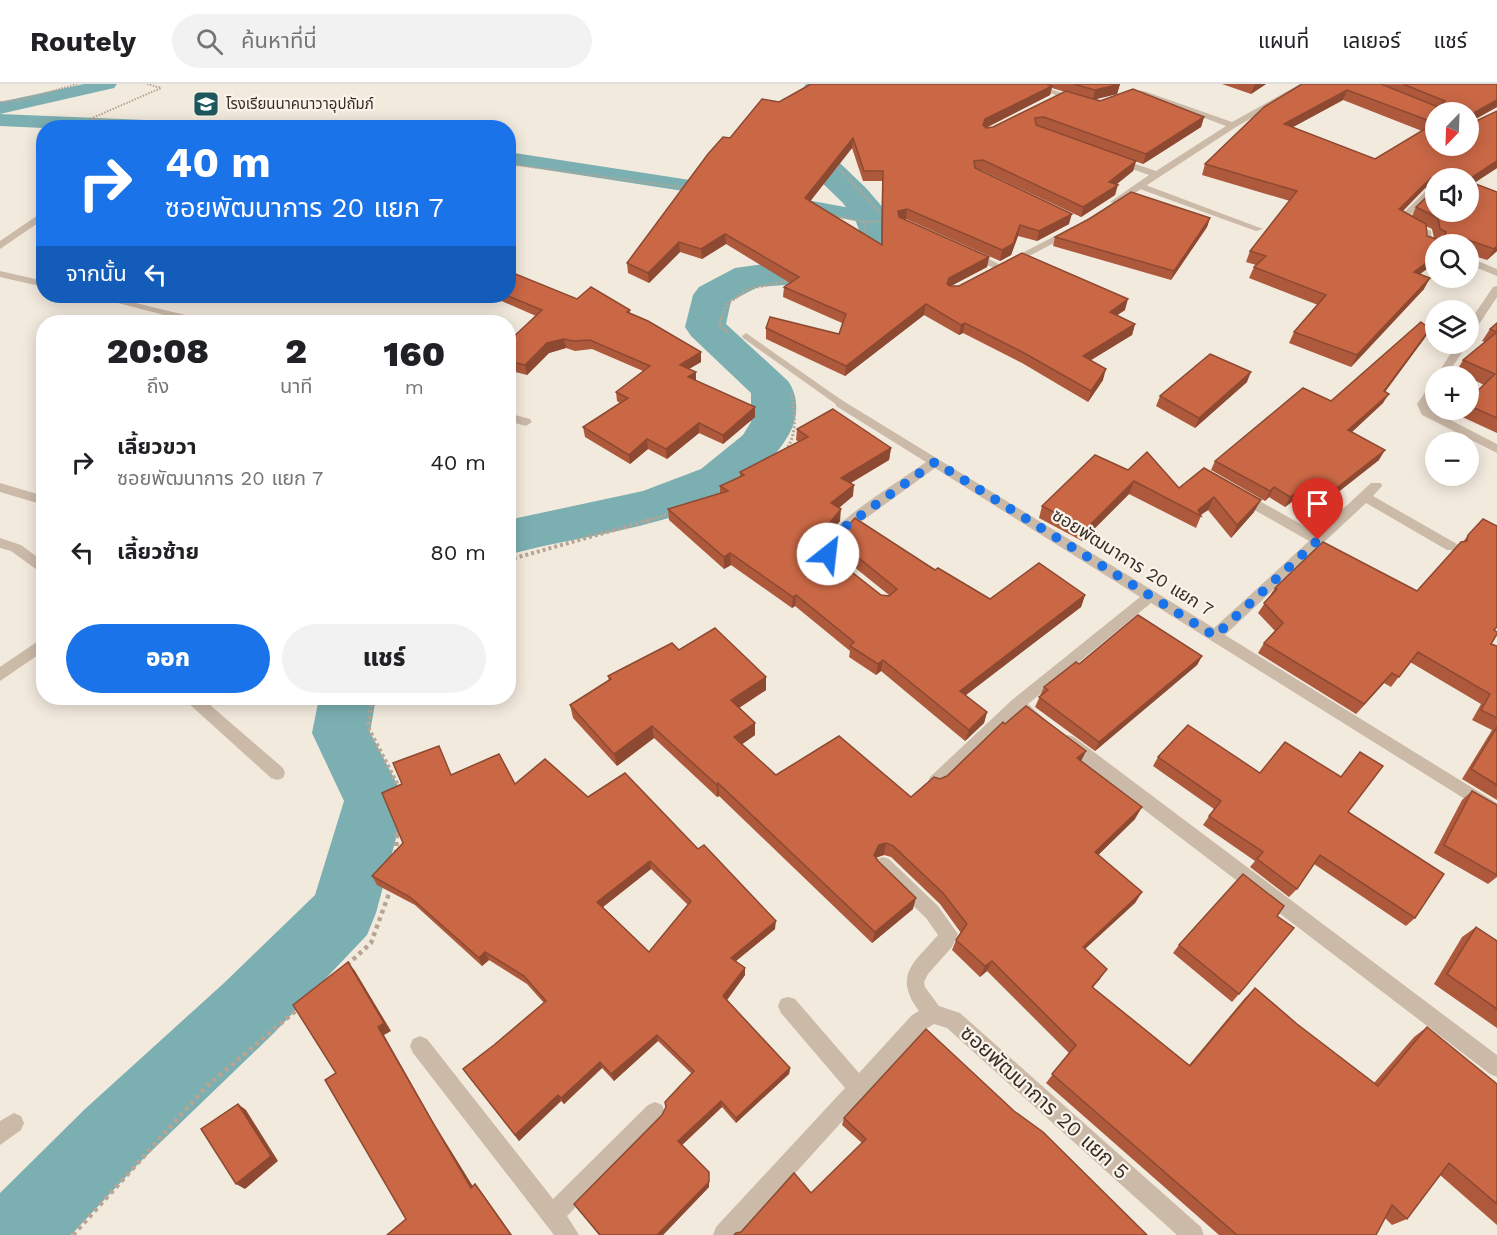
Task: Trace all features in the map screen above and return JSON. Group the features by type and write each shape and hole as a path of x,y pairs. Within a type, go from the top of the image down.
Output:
{"street":[{"path":"1026,84 1084,101"},
{"path":"1111,205 1233,125 1306,84"},
{"path":"1111,100 1133,92 1144,93 1233,125"},
{"path":"1054,100 1063,95"},
{"path":"1103,155 1157,175"},
{"path":"1425,195 1401,220 1427,234"},
{"path":"985,275 1082,224 1071,219"},
{"path":"0,246 36,220"},
{"path":"957,247 1000,267"},
{"path":"1479,265 1497,273"},
{"path":"0,274 36,282"},
{"path":"1479,316 1497,289"},
{"path":"125,303 173,315"},
{"name":"ซอยพัฒนาการ 20 แยก 7","path":"840,403 1497,812"},
{"path":"516,419 526,422"},
{"path":"1441,420 1497,450"},
{"path":"850,573 830,558 827,547 842,529 935,462"},
{"path":"1215,636 1376,486"},
{"path":"0,487 36,498"},
{"path":"1231,491 1318,540"},
{"path":"1365,497 1452,547"},
{"path":"0,543 16,548 36,564"},
{"path":"936,782 1017,704 1150,596"},
{"path":"0,675 36,649"},
{"path":"1017,704 1497,1067"},
{"path":"200,705 277,774"},
{"path":"724,1235 919,1022 933,1014 916,989 915,980 919,969 946,943 949,934 932,912 884,865"},
{"path":"788,1006 858,1088"},
{"name":"ซอยพัฒนาการ 20 แยก 5","path":"933,1014 953,1020 1193,1235"},
{"path":"420,1046 568,1235"},
{"path":"552,1215 655,1112"}],"lane":[{"path":"1140,186 1259,229"},
{"path":"746,336 840,403"}],"path":[{"path":"0,102 21,100 76,84"},
{"path":"105,120 90,119 161,88 147,84"},
{"path":"820,213 864,222 888,221 831,161"},
{"path":"516,165 692,189"},
{"path":"860,243 868,238 864,222"},
{"path":"734,338 719,325 727,304 748,289 800,280"},
{"path":"783,451 791,444 795,409 789,384"},
{"path":"516,558 677,512"},
{"path":"371,705 368,727 401,790 400,799"},
{"path":"395,859 399,818"},
{"path":"345,966 371,943 394,880"},
{"path":"74,1235 207,1086 302,1006"}],"building":[{"path":"811,84 1046,84 1052,86 985,119 983,125 986,128 993,127 1066,91 1100,101 1133,89 1204,117 1146,154 1044,117 1035,118 1036,125 1136,161 1109,182 1118,185 1083,207 983,160 974,161 975,168 1072,214 1039,231 1020,225 1013,244 1002,250 907,209 898,211 899,217 989,257 949,278 947,284 950,286 959,286 1022,253 1128,299 1110,312 1135,324 1083,356 1106,369 1091,391 1024,353 965,323 961,325 926,304 846,366 766,328 770,317 839,334 846,314 784,287 799,277 725,234 701,249 679,242 648,273 627,263 723,137 730,138 762,99 779,102","holes":["853,138 864,171 883,171 882,245 805,198"]},
{"path":"1073,84 1120,84 1095,90"},
{"path":"1302,84 1381,84 1426,102 1425,119 1347,90 1284,124 1375,159 1425,129 1425,156 1479,156 1479,120 1497,111 1497,161 1479,173 1479,168 1425,168 1425,184 1399,209 1426,224 1425,264 1414,272 1425,276 1425,283 1357,355 1294,332 1326,295 1254,267 1266,256 1250,251 1297,191 1205,164 1264,107"},
{"path":"1403,84 1497,84 1497,100 1479,110 1479,102 1444,102"},
{"path":"1479,185 1497,192 1497,246 1494,249 1479,244 1479,234 1445,234 1446,232 1440,229 1439,222 1479,222"},
{"path":"1131,192 1210,218 1174,271 1055,237 1089,219"},
{"path":"1425,198 1425,212 1416,207"},
{"path":"516,274 577,299 591,287 630,310 627,312 648,321 701,352 680,365 696,372 688,377 755,407 723,435 699,423 666,449 647,439 629,455 583,427 628,398 616,392 650,366 590,340 564,339 547,343 525,365 516,363 516,334 542,310 516,299"},
{"path":"1421,322 1425,325 1425,336 1384,391 1389,394 1348,430 1385,450 1334,490 1314,479 1290,497 1274,487 1270,491 1215,461 1303,388 1331,401"},
{"path":"1497,323 1497,332 1490,329"},
{"path":"1497,332 1497,418 1479,410 1479,389 1495,374 1463,360 1470,354 1479,354 1479,347"},
{"path":"1210,354 1251,372 1199,418 1160,396"},
{"path":"833,409 891,448 841,478 854,485 831,503 841,509 819,536 825,551 881,595 889,596 897,589 839,542 838,537 855,518 935,570 938,568 990,599 1039,563 1085,595 960,691 987,712 969,730 883,660 878,664 850,646 854,642 796,595 793,597 730,553 724,557 668,509 728,491 720,486 744,475 740,472 808,437 797,429"},
{"path":"1147,452 1179,488 1204,468 1261,500 1237,525 1214,497 1198,510 1201,516 1134,481 1086,529 1042,506 1095,455 1128,470"},
{"path":"1483,519 1497,526 1497,627 1494,630 1497,634 1491,644 1497,646 1497,718 1481,710 1490,694 1418,652 1399,677 1392,673 1364,704 1264,643 1283,623 1264,603 1277,589 1275,588 1323,542 1417,591 1461,542 1467,541 1468,535"},
{"path":"1138,615 1202,656 1099,742 1039,697 1048,690 1044,687 1076,662 1079,664"},
{"path":"715,628 766,677 731,700 755,723 734,737 776,775 839,736 911,797 934,777 940,779 947,776 1003,722 1005,724 1026,706 1086,751 1077,758 1142,807 1095,852 1142,892 1083,947 1107,969 1092,987 1190,1066 1255,988 1297,1024 1378,1086 1427,1027 1497,1084 1497,1204 1449,1163 1407,1219 1392,1205 1376,1235 1237,1235 1052,1074 1076,1045 992,961 985,966 956,940 967,924 943,893 893,846 886,843 879,845 874,855 916,898 875,932 718,783 717,785 652,726 614,754 570,705 611,679 608,676 672,643 679,650"},
{"path":"1188,725 1260,773 1285,742 1341,777 1360,752 1383,766 1348,812 1444,874 1415,918 1320,855 1297,889 1257,859 1263,852 1209,816 1221,801 1158,757"},
{"path":"1497,727 1497,785 1471,769"},
{"path":"439,746 451,775 499,754 515,784 545,759 588,797 625,773 698,849 704,845 776,921 731,958 745,968 723,996 790,1068 736,1118 721,1101 678,1141 709,1172 709,1182 657,1235 600,1235 574,1204 662,1115 666,1107 665,1102 694,1071 657,1035 611,1074 600,1062 561,1098 558,1095 515,1135 463,1069 546,1001 524,976 485,952 479,958 410,897 372,876 403,843 382,793 402,784 393,763","holes":["650,861 691,901 649,952 597,902"]},
{"path":"1472,791 1497,805 1497,875 1444,845"},
{"path":"1243,874 1284,906 1277,916 1294,928 1239,994 1179,945"},
{"path":"1476,927 1497,941 1497,1009 1447,974"},
{"path":"348,962 384,1023 378,1027 471,1188 475,1184 511,1235 387,1235 406,1219 325,1080 336,1073 293,1005"},
{"path":"926,1029 1014,1111 1043,1132 1147,1235 734,1235 741,1232 794,1173 811,1193 866,1139 844,1118"},
{"path":"238,1104 271,1156 236,1184 201,1129"}],"waterway":[{"path":"0,108 108,84"},
{"path":"516,535 653,506 718,480 759,446 774,422 773,390 705,327 713,295 749,276 797,272 863,262 882,243 872,218 854,195 804,147 797,124 821,84"},
{"path":"0,120 36,122"},
{"path":"516,159 729,192"},
{"path":"780,201 872,218"},
{"path":"15,1235 112,1136 249,1008 343,913 375,801 341,733 347,705"}],"place":[{"name":"โรงเรียนนาคนาวาอุปถัมภ์","path":"206,104"}],"route":[{"path":"828,554 827,547 842,529 935,462 1215,636 1318,540"}]}
